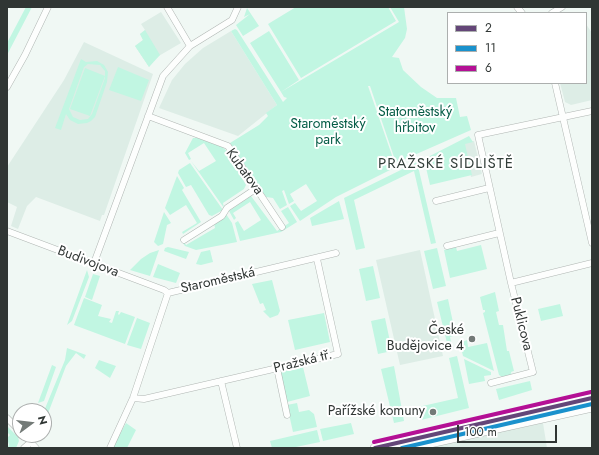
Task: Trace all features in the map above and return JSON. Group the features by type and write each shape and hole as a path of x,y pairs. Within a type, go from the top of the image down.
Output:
{"street":[{"path":"7,87 25,55 48,7"},
{"path":"167,7 190,46"},
{"path":"94,263 163,76 190,46 232,20 238,7"},
{"path":"555,84 592,243"},
{"path":"563,116 592,111"},
{"name":"Kubatova","path":"148,116 228,146 282,227"},
{"name":"Puklicova","path":"491,383 533,372 499,233 478,135 563,116"},
{"path":"184,240 222,216 228,208 257,188"},
{"path":"436,201 489,188"},
{"path":"447,246 499,233"},
{"name":"Budivojova","path":"8,234 94,263 164,290 168,294"},
{"name":"Staroměstská","path":"110,448 133,398 168,294 317,259 336,253"},
{"name":"Pražská tř.","path":"133,398 144,399 338,354 317,259"},
{"path":"511,283 592,263"},
{"path":"277,368 287,415"},
{"path":"221,381 237,448"},
{"path":"407,448 424,439 592,398"},
{"path":"375,448 592,407"}],"shaded area":[{"path":"161,12 181,43 157,57 149,67 135,46 143,40 140,34 145,30 141,24"},
{"path":"587,26 592,33 592,100 571,105 565,102 560,84 587,84"},
{"path":"231,31 277,105 238,136 159,108 172,80 185,64 203,48"},
{"path":"84,42 153,74 104,215 102,215 100,221 36,197 27,206 18,229 11,226 17,207 7,202 7,167 64,80"},
{"path":"474,141 482,174 471,177 464,143"},
{"path":"420,250 443,356 400,365 376,260"},
{"path":"543,423 547,448 424,448 437,445"}],"green space":[{"path":"26,7 32,7 7,55 7,43"},
{"path":"296,7 388,7 396,21 301,78 268,24"},
{"name":"Staroměstský park","path":"390,7 404,7 407,29 405,38 392,57 399,58 403,70 421,87 437,98 456,98 460,117 467,116 471,130 396,163 370,86 368,86 396,167 336,197 300,221 290,206 295,203 301,211 317,201 306,184 290,194 294,201 289,204 284,190 282,191 287,205 280,209 273,198 266,197 230,143 259,125 268,116 266,113 277,105 231,31 235,29 237,30 283,102 287,98 284,97 281,92 399,22"},
{"path":"247,8 259,26 243,36 236,25 250,14 244,17"},
{"path":"145,30 160,55 149,67 135,46 143,40 140,34"},
{"path":"269,31 299,80 281,92 250,43"},
{"path":"81,59 86,62 97,61 104,65 108,72 107,82 95,117 87,123 78,124 70,120 66,114 61,130 55,128","holes":["88,64 100,65 105,71 105,78 92,114 88,119 80,120 73,117 69,109 84,67"]},
{"path":"118,67 149,80 141,101 109,90"},
{"path":"85,68 105,76 90,116 70,109"},
{"path":"469,136 473,142 465,144 472,175 430,185 424,159"},
{"path":"193,138 198,138 222,147 227,151 246,185 244,189 223,203 224,208 191,161 199,171 216,161 204,143 188,153 191,159 189,160 185,153"},
{"path":"417,162 436,243 431,244 414,171 354,200 365,248 356,250 344,198"},
{"path":"190,163 223,210 212,216 209,215 191,185 186,187 178,173 179,170"},
{"path":"177,176 184,188 182,190 201,222 183,234 182,232 197,223 186,205 170,215 165,208"},
{"path":"251,196 277,231 289,223 281,211 288,207 297,222 281,232 240,241 235,223 238,221 244,231 261,220 250,202 233,213 236,218 234,220 229,211"},
{"path":"339,201 344,219 312,226 310,218"},
{"path":"164,212 171,223 167,225 163,244 158,246 154,242"},
{"path":"226,214 232,223 237,242 196,250 185,246 180,239 182,238 186,245 215,228 214,223"},
{"path":"481,245 487,269 450,278 444,250 456,247 457,251"},
{"path":"168,247 189,252 186,259 164,251 165,248"},
{"path":"437,248 446,286 433,289 424,251"},
{"path":"159,250 150,276 130,270 141,259 150,253"},
{"path":"210,250 213,262 201,265 196,264 201,252"},
{"path":"158,264 180,273 176,283 153,277"},
{"path":"373,266 380,298 366,301 359,269"},
{"path":"87,270 89,277 72,321 67,325"},
{"path":"93,274 100,276 92,300 85,297"},
{"path":"272,280 280,311 278,315 270,318 263,311 266,310 263,303 260,304 252,284"},
{"path":"495,292 499,311 496,312 499,325 503,325 507,351 509,351 514,371 511,372 512,376 504,378 499,375 483,313 485,310 483,310 480,297"},
{"path":"84,298 102,305 98,316 111,319 109,322 112,323 116,311 119,311 119,315 121,312 135,317 125,344 74,325"},
{"path":"448,299 455,332 452,333 453,336 450,337 451,342 447,343 437,302"},
{"path":"560,304 563,316 541,321 538,309"},
{"path":"324,313 330,342 295,350 288,320"},
{"path":"137,318 150,323 141,349 127,345"},
{"path":"385,318 392,351 378,354 371,321"},
{"path":"467,340 468,347 487,343 494,371 463,356 460,343"},
{"path":"67,348 86,355 84,359 76,353 66,366 52,403 47,403 65,360"},
{"path":"457,356 469,408 421,420 418,407 458,398 449,358"},
{"path":"464,359 491,372 491,375 484,376 485,381 469,384"},
{"path":"99,360 116,366 110,378 95,368"},
{"path":"52,365 56,367 44,401 38,403"},
{"path":"394,366 404,421 394,423 381,369"},
{"path":"303,367 310,396 287,402 280,372"},
{"path":"530,381 532,390 499,400 496,389"},
{"path":"297,403 299,412 309,410 314,414 317,427 293,432 287,405"},
{"path":"126,423 136,430 127,448 112,448"},
{"path":"351,423 354,434 323,441 320,429"},
{"path":"7,426 12,431 12,443 18,443 16,448 7,448 9,445 7,438 10,435 7,432"},
{"path":"317,430 320,442 291,448 272,448 270,441"}],"transit line":[{"name":"6","path":"374,442 591,392"},
{"name":"2","path":"375,448 592,398"},
{"name":"11","path":"402,448 592,404"}],"place":[{"name":"České Budějovice 4","path":"472,339"},
{"name":"Pařížské komuny","path":"433,412"}],"district":[{"name":"PRAŽSKÉ SÍDLIŠTĚ","path":"446,164"}],"park label":[{"name":"Statoměstský hřbitov","path":"415,122"}]}
